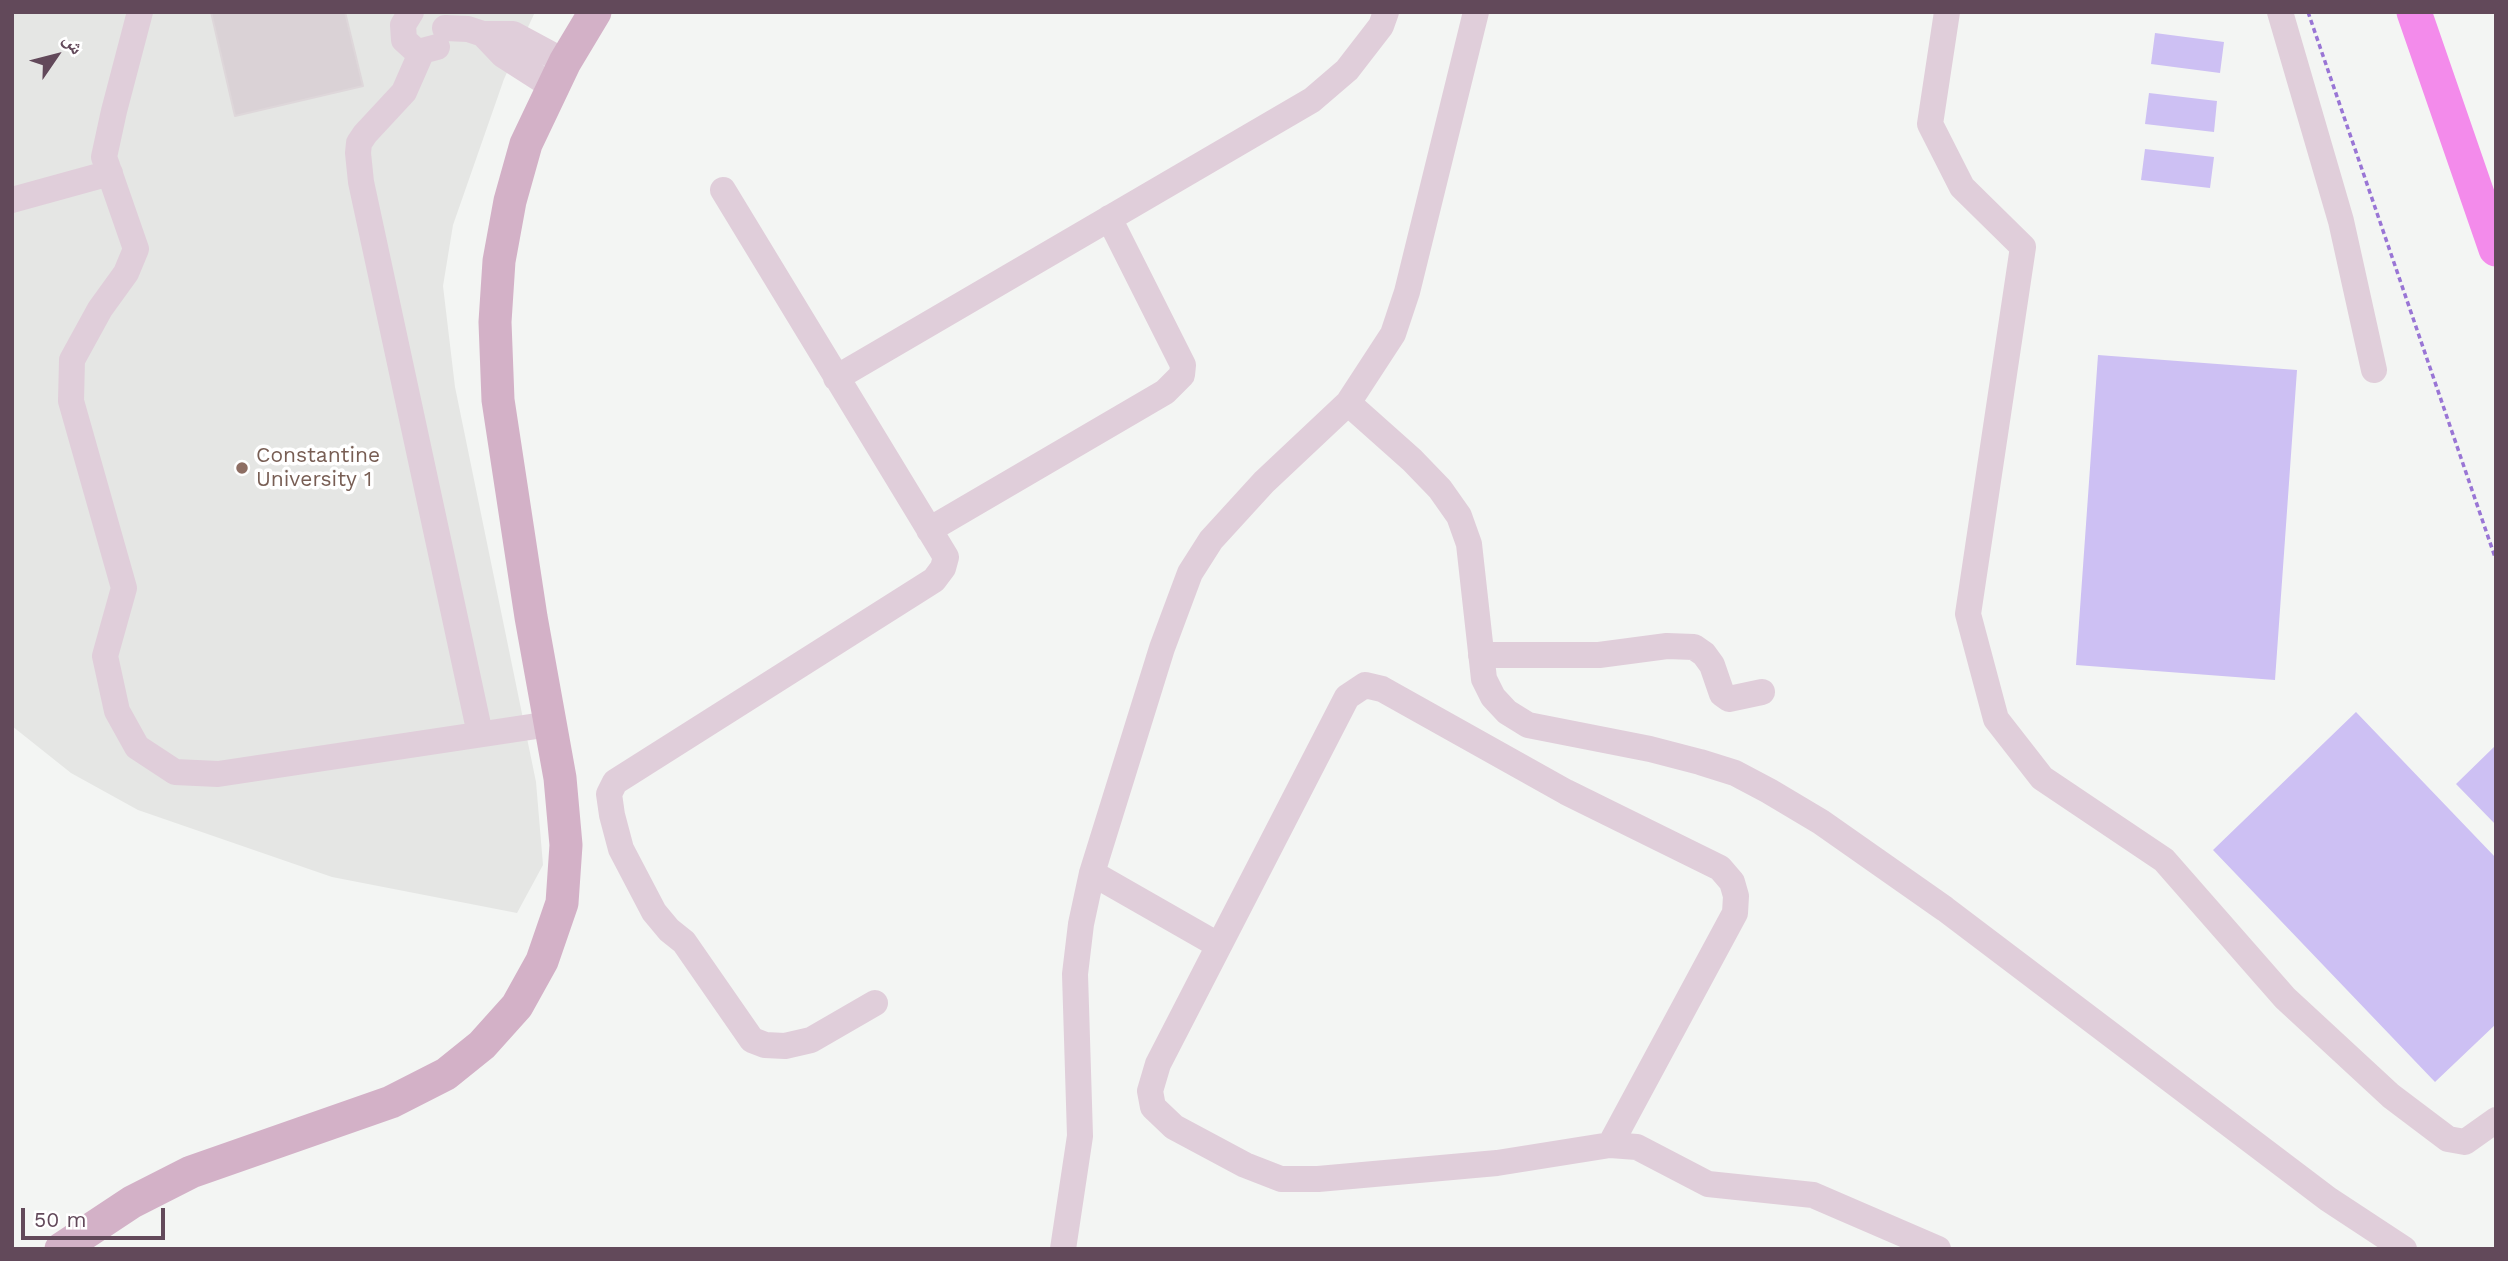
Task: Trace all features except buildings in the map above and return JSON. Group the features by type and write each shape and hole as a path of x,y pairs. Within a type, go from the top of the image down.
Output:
{"main road":[{"path":"61,1249 132,1202 191,1172 391,1102 446,1074 482,1045 517,1006 542,961 562,903 566,845 560,778 531,617 498,400 495,322 499,261 510,201 526,144 559,74 595,12"}],"street":[{"path":"140,12 104,157 136,249 126,273 100,309 72,360 71,401 124,588 105,656 117,711 137,747 175,772 218,774 551,724"},
{"path":"411,12 403,25 404,40 415,50 430,51 442,42 440,20 483,34 513,34 559,74"},
{"path":"836,378 1312,100 1347,70 1381,26 1385,12"},
{"path":"1064,1239 1080,1136 1075,974 1081,924 1092,873 1162,648 1190,573 1211,540 1255,491 1348,403 1393,334 1407,292 1476,12"},
{"path":"1947,12 1930,124 1962,187 2023,247 1968,614 1996,719 2042,778 2164,860 2285,998 2391,1096 2448,1139 2465,1142 2496,1120"},
{"path":"2280,12 2341,221 2374,370"},
{"path":"422,51 404,92 365,134 359,144 358,153 361,182 480,734"},
{"path":"12,200 110,173"},
{"path":"723,190 946,557 943,568 934,580 615,782 609,794 621,849 637,883 654,912 669,930 684,942 752,1040 765,1045 785,1046 811,1040 875,1003"},
{"path":"929,530 1166,393 1182,375 1183,365 1110,218"},
{"path":"1348,403 1412,460 1440,489 1459,516 1469,544 1484,679 1493,697 1507,712 1528,725 1650,749 1735,773 1821,822 1945,909 2328,1199 2403,1249"},
{"path":"1481,655 1599,655 1667,646 1694,647 1704,654 1712,665 1722,694 1730,699 1762,692"},
{"path":"1610,1145 1735,913 1736,896 1732,881 1720,868 1566,792 1382,689 1365,685 1347,697 1158,1064 1150,1091 1153,1107 1174,1126 1245,1165 1281,1179 1318,1180 1497,1163 1610,1145 1637,1147 1708,1184 1813,1195 1938,1249"},
{"path":"1092,873 1218,945"}],"path":[{"path":"2308,12 2496,559"}],"shaded area":[{"name":"Constantine University 1","path":"12,12 535,12 504,79 453,225 443,286 455,387 536,782 543,865 517,913 332,877 138,810 71,773 12,726"},
{"path":"2155,33 2224,42 2220,73 2151,64"},
{"path":"2149,93 2217,101 2214,132 2145,124"},
{"path":"2145,149 2214,157 2210,188 2141,180"},
{"path":"2098,355 2297,370 2275,680 2076,665"},
{"path":"2356,712 2496,858 2496,1024 2435,1082 2213,850"},
{"path":"2496,745 2496,825 2456,784"}],"waterway":[{"path":"2414,12 2496,249"}],"place":[{"name":"Constantine University 1","path":"242,468"}]}
